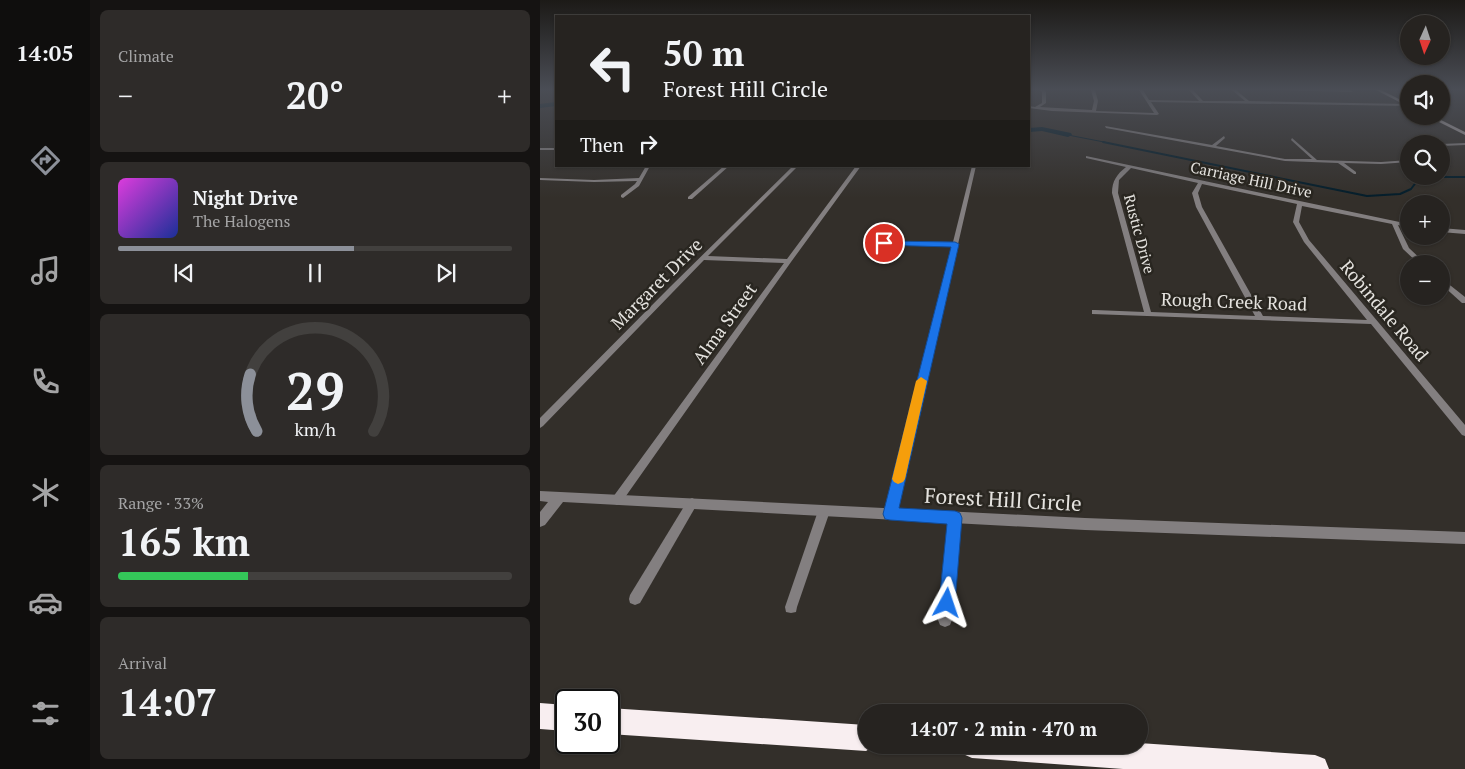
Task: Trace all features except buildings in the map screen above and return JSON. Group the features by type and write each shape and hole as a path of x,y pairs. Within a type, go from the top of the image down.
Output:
{"highway":[{"path":"540,716 555,717"},
{"path":"620,722 858,737"},
{"path":"1101,754 1315,769"}],"main road":[{"path":"1449,126 1465,134"}],"street":[{"path":"1106,127 1277,159 1317,162 1400,162"},
{"path":"1212,147 1224,137"},
{"path":"1292,138 1317,162"},
{"path":"1450,145 1465,144"},
{"path":"540,150 555,149"},
{"name":"Carriage Hill Drive","path":"1088,156 1300,204 1400,224"},
{"path":"1340,162 1354,173"},
{"name":"Rustic Drive","path":"1130,166 1114,182 1115,193 1148,314"},
{"path":"623,196 641,179 647,167"},
{"path":"690,198 726,167"},
{"name":"Margaret Drive","path":"540,424 795,167"},
{"name":"Alma Street","path":"617,500 788,261 858,167"},
{"path":"890,514 974,167"},
{"path":"540,179 602,181 641,179"},
{"path":"1201,182 1194,193 1199,207 1260,318"},
{"name":"Robindale Road","path":"1300,204 1296,216 1300,230 1373,322 1465,432"},
{"path":"1394,223 1406,249 1413,255"},
{"path":"1450,231 1465,232"},
{"path":"884,243 955,244"},
{"path":"703,258 788,261"},
{"path":"1450,288 1465,301"},
{"name":"Rough Creek Road","path":"1095,312 1373,322"},
{"name":"Forest Hill Circle","path":"540,496 955,518 1465,538"},
{"path":"540,521 560,497"},
{"path":"635,599 692,504"},
{"path":"790,607 824,510"},
{"path":"946,620 955,518"}],"waterway":[{"path":"1030,130 1042,129 1068,135"},
{"path":"1068,135 1109,143"},
{"path":"1103,142 1367,196 1400,194 1411,189 1420,177 1465,177"}],"slow traffic":[{"path":"898,479 921,381"}],"route":[{"path":"884,243 955,244 890,514 955,518 947,603"}]}
